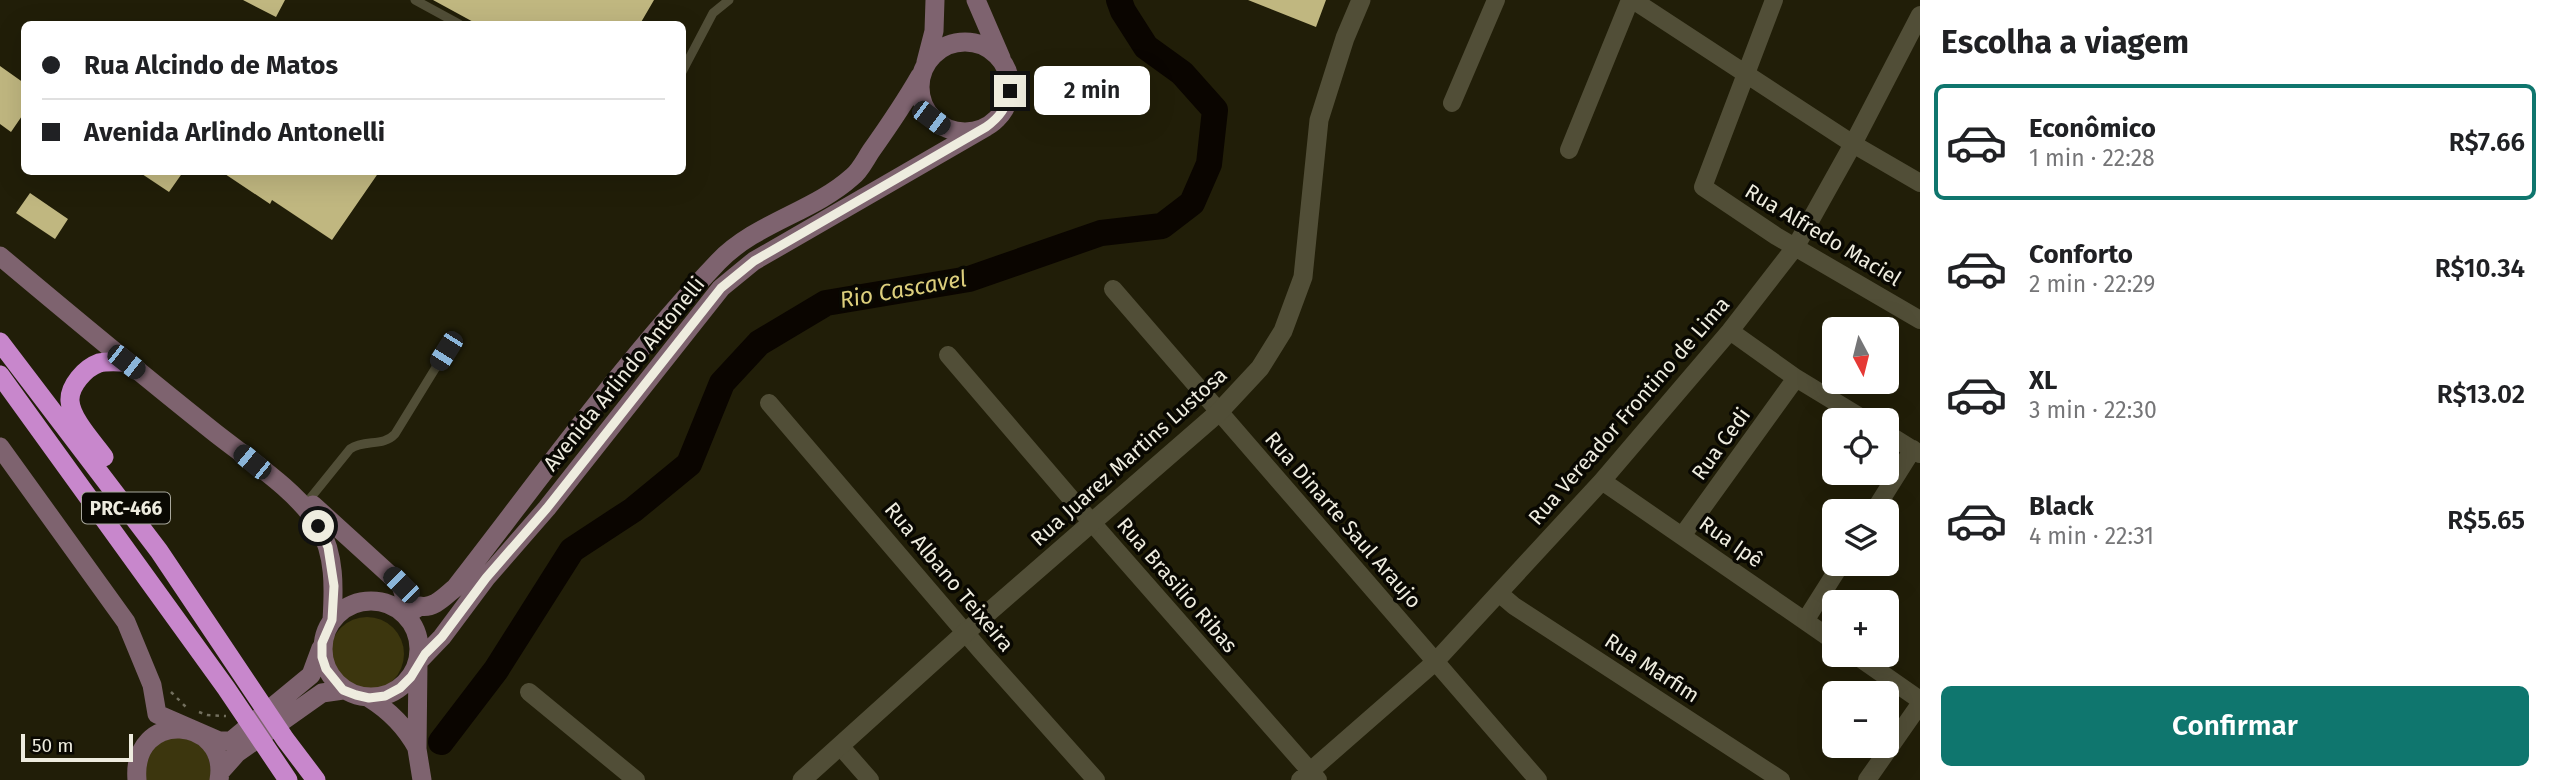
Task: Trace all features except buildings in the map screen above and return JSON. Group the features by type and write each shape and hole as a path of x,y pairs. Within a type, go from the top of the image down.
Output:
{"highway":[{"name":"PRC-466","path":"0,342 159,551 247,678 285,739 316,780"},
{"path":"126,362 99,363 84,373 74,385 70,401 78,422 139,505 159,551"},
{"name":"PRC-466","path":"0,375 226,688 288,780"}],"main road":[{"name":"Avenida Arlindo Antonelli","path":"935,0 934,31 923,69 921,98 931,118 943,127 957,132 972,132 986,127"},
{"name":"Avenida Arlindo Antonelli","path":"418,662 442,637 486,578 547,508 721,288 754,261 998,118 1008,98 1009,76 976,0"},
{"name":"Avenida Arlindo Antonelli","path":"406,615 420,606 427,607 438,602 455,587 621,377 721,259 757,232 833,191 854,176 937,51 950,44 965,42 986,48 1003,62"},
{"path":"0,256 126,362 302,499 401,585 406,615"},
{"path":"0,447 126,622 152,685 157,714 139,753 137,780"},
{"path":"139,753 145,743 166,730 190,730 219,741 231,741 311,675 332,620 334,586 328,547 302,499"},
{"path":"332,620 344,608 359,602 376,601 392,606 406,615 415,629 420,646 417,749 422,780"},
{"path":"322,643 322,657 326,669 343,690"},
{"path":"369,698 385,696 400,688 411,677 418,662"},
{"path":"222,777 237,753 322,693 343,690 369,698 397,719 417,749"},
{"path":"157,714 202,735 212,745 218,757 222,777"}],"street":[{"name":"Rua Juarez Martins Lustosa","path":"802,780 966,632 1219,412 1260,368 1283,331 1303,277 1319,120 1345,38 1361,0"},
{"path":"1452,103 1496,0"},
{"path":"1569,150 1631,0 1853,144 1920,183"},
{"path":"1747,75 1774,0"},
{"name":"Rua Vereador Frontino de Lima","path":"1309,777 1435,662 1500,594 1602,481 1730,331 1796,246 1920,15"},
{"name":"Rua Alfredo Maciel","path":"1747,75 1703,187 1776,236 1920,320"},
{"name":"Rua Dinarte Saul Araujo","path":"1113,289 1538,780"},
{"path":"1730,331 1796,378 1845,408"},
{"name":"Rua Brasilio Ribas","path":"948,355 1309,777"},
{"name":"Rua Cedi","path":"1682,536 1796,378"},
{"name":"Rua Albano Teixeira","path":"769,402 1096,780"},
{"path":"1883,499 1917,452 1899,441"},
{"name":"Rua Ipê","path":"1602,481 1822,633"},
{"path":"1805,621 1834,576"},
{"name":"Rua Marfim","path":"1500,594 1760,775 1781,780"},
{"path":"1867,780 1920,702 1872,667"},
{"path":"529,692 636,780"},
{"path":"841,747 870,780"}],"lane":[{"path":"415,0 454,21"},
{"path":"686,64 713,13 729,0"},
{"path":"302,499 349,449 358,444 383,442 395,434 446,351"}],"shaded area":[{"path":"367,617 381,620 393,628 401,640 404,654 401,668 393,680 381,688 367,691 353,688 341,680 333,668 330,654 333,640 341,628 353,620"},
{"path":"179,735 195,742 205,751 210,763 211,780 145,780 147,762 152,750 162,742"}],"waterway":[{"name":"Rio Cascavel","path":"441,742 496,670 572,550 633,510 689,464 722,383 759,343 826,303 969,279 1101,233 1162,226 1192,203 1209,164 1215,110 1182,73 1146,47 1119,0"}],"route":[{"path":"318,526 328,547 334,586 332,620 322,643 322,657 326,669 343,690 369,698 385,696 400,688 411,677 418,662 442,637 486,578 547,508 721,288 754,261 986,127 998,118 1006,106 1010,91"}]}
